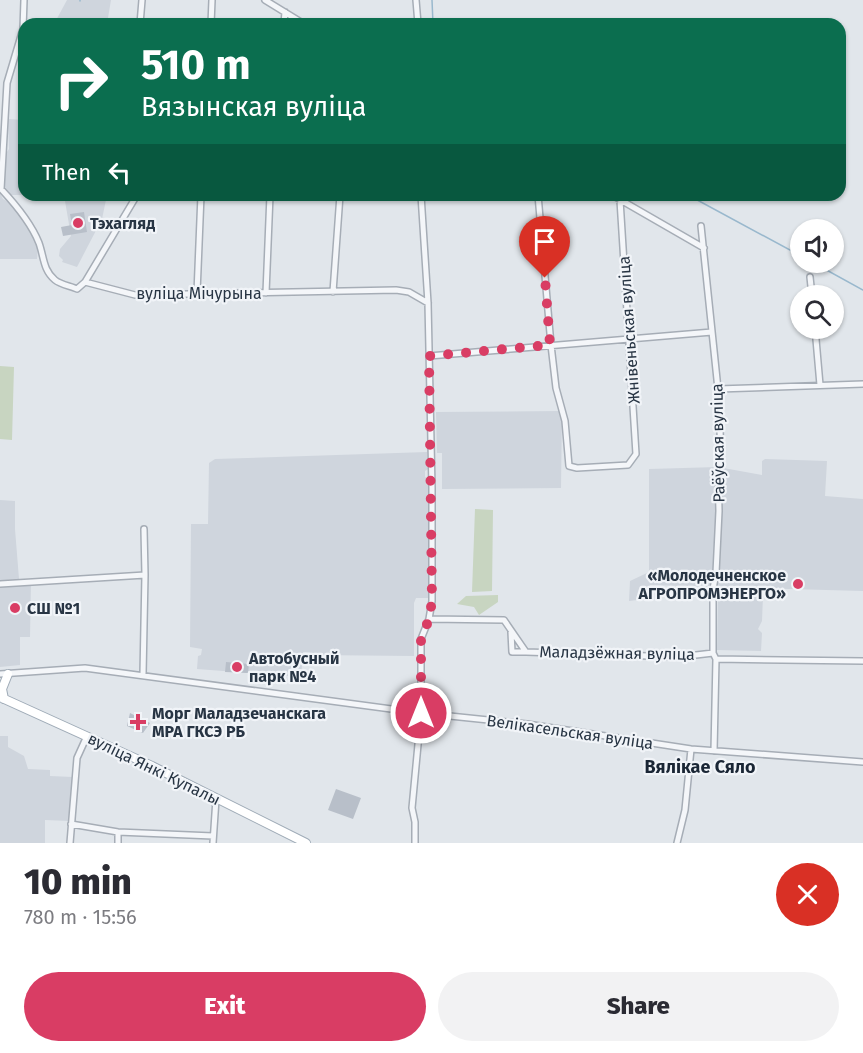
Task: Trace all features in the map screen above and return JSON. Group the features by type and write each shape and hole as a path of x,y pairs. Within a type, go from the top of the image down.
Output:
{"main road":[{"path":"2,698 4,674"},
{"name":"вуліца Янкі Купалы","path":"2,698 87,736 306,843"}],"street":[{"name":"вуліца Мічурына","path":"23,18 24,0"},
{"path":"140,18 142,0"},
{"path":"211,18 212,0"},
{"path":"265,0 294,18"},
{"path":"416,0 418,18"},
{"path":"284,18 285,12"},
{"name":"вуліца Мічурына","path":"18,43 8,82 1,189 30,226 39,244 43,265 56,281 77,289 85,282 135,295 396,290 409,292 428,303"},
{"path":"85,282 133,201"},
{"path":"196,293 201,201"},
{"path":"266,293 270,201"},
{"path":"333,292 340,201"},
{"path":"415,843 412,808 421,713 421,639 429,619 433,569 428,303 421,201"},
{"path":"538,201 550,345"},
{"name":"Жнівеньская вуліца","path":"550,345 556,388 566,421 569,466 617,467 628,465 633,461 637,444 620,201"},
{"path":"622,201 704,248"},
{"name":"Раёўская вуліца","path":"701,226 718,389 721,452 718,472 720,511 713,589 714,752"},
{"path":"810,277 811,285"},
{"path":"429,356 712,332"},
{"path":"816,339 820,385"},
{"path":"718,389 863,384"},
{"path":"143,674 144,529"},
{"path":"0,584 145,575"},
{"path":"429,619 504,620 511,630 512,652 526,652"},
{"name":"Маладзёжная вуліца","path":"511,630 526,652 863,661"},
{"name":"Велікасельская вуліца","path":"4,674 85,668 421,713 527,724 714,752 863,762"},
{"path":"70,843 76,758 87,736"},
{"path":"677,843 685,810 691,749"},
{"path":"71,824 118,832 213,840 216,799"},
{"path":"118,832 118,843"},
{"path":"164,843 165,835"}],"shaded area":[{"path":"67,0 111,0 108,18 57,18"},
{"path":"8,119 18,120 18,195 11,195 4,186 5,155 9,149"},
{"path":"0,193 3,199 12,204 38,246 37,259 0,259"},
{"path":"65,201 106,201 102,219 77,267 62,262 59,256 60,249 71,236"},
{"path":"562,411 561,488 442,489 442,453 437,453 436,412"},
{"path":"427,452 428,469 425,471 425,477 429,479 428,598 416,598 414,603 414,656 313,655 303,652 301,677 197,669 198,656 201,655 202,649 190,647 191,524 208,524 209,463 215,459"},
{"path":"765,459 827,461 825,496 863,499 863,591 650,585 645,599 629,601 630,581 649,572 649,469 718,467 762,475 762,461"},
{"name":"СШ №1","path":"0,500 15,501 19,579 31,580 30,637 20,637 20,665 0,667"},
{"path":"718,592 761,593 763,595 762,621 758,629 762,633 761,651 717,650"},
{"path":"0,736 8,736 8,747 24,756 28,769 50,770 50,776 73,777 70,821 45,820 45,843 0,843"}],"green space":[{"path":"0,366 14,367 12,440 0,439"},
{"path":"475,509 493,510 492,591 472,592"},
{"path":"498,595 498,602 479,615 474,607 457,604 466,596"}],"building":[{"name":"Тэхагляд","path":"84,212 87,232 63,236 61,227 72,225 70,214"},
{"name":"Автобусный парк №4","path":"226,662 249,664 248,673 225,672"},
{"name":"Морг Маладзечанскага МРА ГКСЭ РБ","path":"130,713 150,723 143,733 127,726"},
{"path":"336,789 361,798 353,819 328,810"}],"waterway":[{"path":"432,0 433,18"},
{"path":"699,201 790,250"},
{"path":"832,273 863,290"}],"place":[{"name":"Тэхагляд","path":"78,223"},
{"name":"«Молодечненское АГРОПРОМЭНЕРГО»","path":"798,584"},
{"name":"СШ №1","path":"15,608"},
{"name":"Автобусный парк №4","path":"237,667"},
{"name":"Морг Маладзечанскага МРА ГКСЭ РБ","path":"138,722"}],"district":[{"name":"Вялікае Сяло","path":"700,767"}],"route":[{"path":"421,713 421,639 429,619 432,601 429,356 550,345 545,278"}]}
